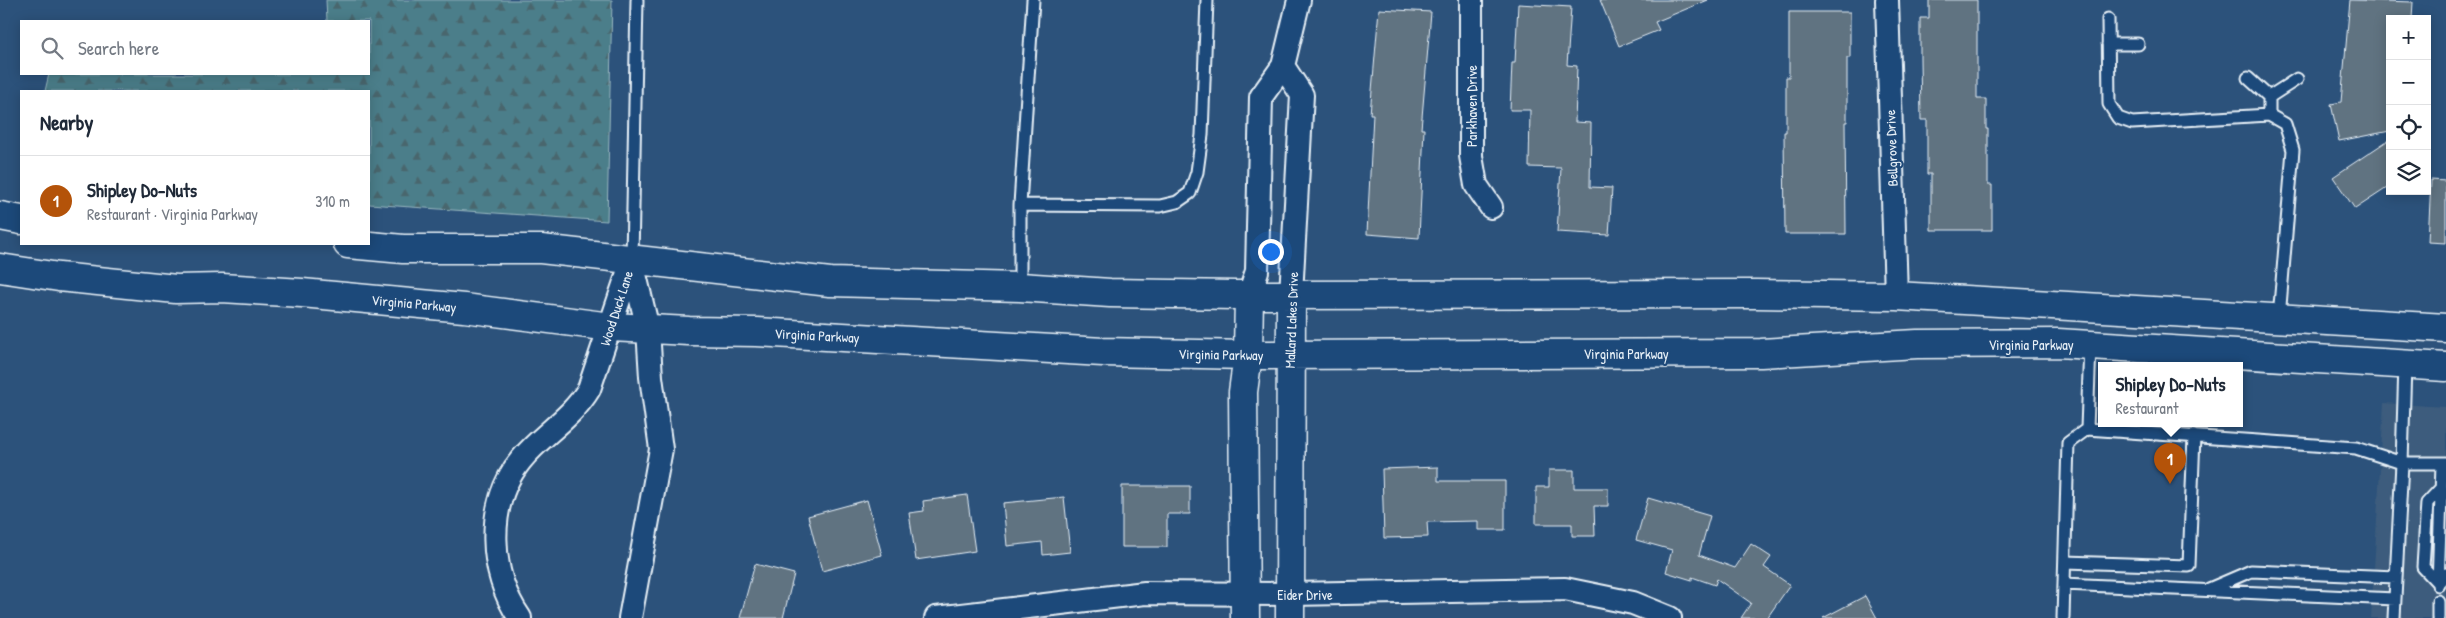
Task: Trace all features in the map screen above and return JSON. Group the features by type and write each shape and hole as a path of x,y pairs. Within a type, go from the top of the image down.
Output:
{"main road":[{"path":"0,216 20,220"},
{"path":"359,245 403,249 542,249 632,261 830,282 1020,287 1110,293 1249,295 1756,294 1896,296 2446,328"},
{"name":"Virginia Parkway","path":"0,268 58,278 176,289 222,288 302,293 464,308 611,327 757,332 1103,352 1248,355 1761,353 1917,344 2090,344 2446,367"},
{"path":"1244,606 1242,392 1248,355 1249,295"},
{"name":"Mallard Lakes Drive","path":"1290,295 1290,606"},
{"path":"2215,351 2217,314"},
{"path":"2405,364 2407,326"}],"street":[{"path":"1249,295 1257,270 1261,97 1283,66 1299,0"},
{"name":"Parkhaven Drive","path":"1471,0 1471,156 1476,185 1492,207"},
{"name":"Bellgrove Drive","path":"1887,0 1896,296"},
{"name":"Mallard Lakes Drive","path":"1283,66 1302,95 1290,295"},
{"name":"Wood Duck Lane","path":"520,618 502,584 496,561 499,508 507,485 521,460 579,406 589,389 632,261"},
{"name":"Wood Duck Lane","path":"630,618 661,449 650,377 648,329 632,261"},
{"name":"Eider Drive","path":"936,618 1042,612 1145,593 1244,606 1290,606 1565,590 1633,603 1670,618"}],"lane":[{"path":"632,261 637,0"},
{"path":"1020,287 1020,205 1033,0"},
{"path":"1020,205 1160,206 1177,202 1190,193 1197,172 1202,135 1207,0"},
{"path":"2108,19 2109,104 2118,118 2132,123 2269,115 2285,124 2293,150 2279,318"},
{"path":"2108,44 2138,44"},
{"path":"2248,78 2269,97 2269,115"},
{"path":"2269,97 2297,79"},
{"path":"2087,429 2090,344"},
{"path":"2394,618 2405,364"},
{"path":"2064,618 2068,443 2087,429 2356,448 2402,463 2444,464 2444,491 2426,503 2423,567 2438,591"},
{"path":"2065,562 2189,566 2194,436"},
{"path":"2205,590 2251,571 2396,577"},
{"path":"2438,618 2438,591 2446,574"},
{"path":"2064,584 2395,599"}],"shaded area":[{"path":"2384,403 2446,407 2446,618 2371,618"}],"green space":[{"path":"326,0 612,0 607,221 370,204 370,90 45,90 49,75 370,75 370,20 327,20"}],"building":[{"path":"1600,0 1708,0 1655,22 1659,30 1619,46"},
{"path":"1929,0 1977,0 1977,99 1986,99 1988,185 1992,185 1992,230 1931,230 1931,174 1927,174 1927,120 1921,120 1920,58 1920,18 1929,18"},
{"path":"2350,0 2413,2 2412,15 2386,15 2386,132 2339,141 2331,104 2341,102"},
{"path":"1518,4 1571,7 1567,65 1577,66 1575,122 1591,123 1590,187 1612,188 1609,235 1557,232 1561,168 1529,167 1530,110 1510,110 1512,63 1515,63"},
{"path":"1379,9 1431,12 1421,129 1424,129 1419,238 1367,234 1373,114 1370,114"},
{"path":"1789,12 1850,12 1850,58 1847,58 1847,122 1845,122 1846,234 1785,234 1784,132 1786,132 1786,77 1789,77"},
{"path":"2386,142 2386,189 2355,209 2333,177"},
{"path":"2431,180 2446,181 2446,243 2428,242"},
{"path":"1438,467 1438,481 1505,481 1505,530 1478,530 1478,521 1427,522 1428,537 1384,538 1382,469"},
{"path":"1549,470 1574,470 1574,488 1608,488 1608,506 1594,506 1595,536 1572,536 1572,524 1536,524 1536,487 1549,487"},
{"path":"1122,486 1190,486 1190,514 1167,514 1167,547 1122,547"},
{"path":"967,495 975,551 916,560 909,513 924,511 923,501"},
{"path":"1064,497 1070,552 1043,555 1042,542 1007,546 1003,503"},
{"path":"1648,498 1710,516 1699,555 1735,568 1751,544 1771,557 1764,567 1790,585 1767,618 1741,618 1751,603 1717,579 1715,585 1692,577 1692,580 1666,572 1672,550 1636,540"},
{"path":"867,500 882,555 822,571 808,516"},
{"path":"755,564 794,574 783,618 740,618"},
{"path":"1865,596 1877,618 1823,618"}],"place":[{"name":"Shipley Do-Nuts","path":"2170,484"}]}
